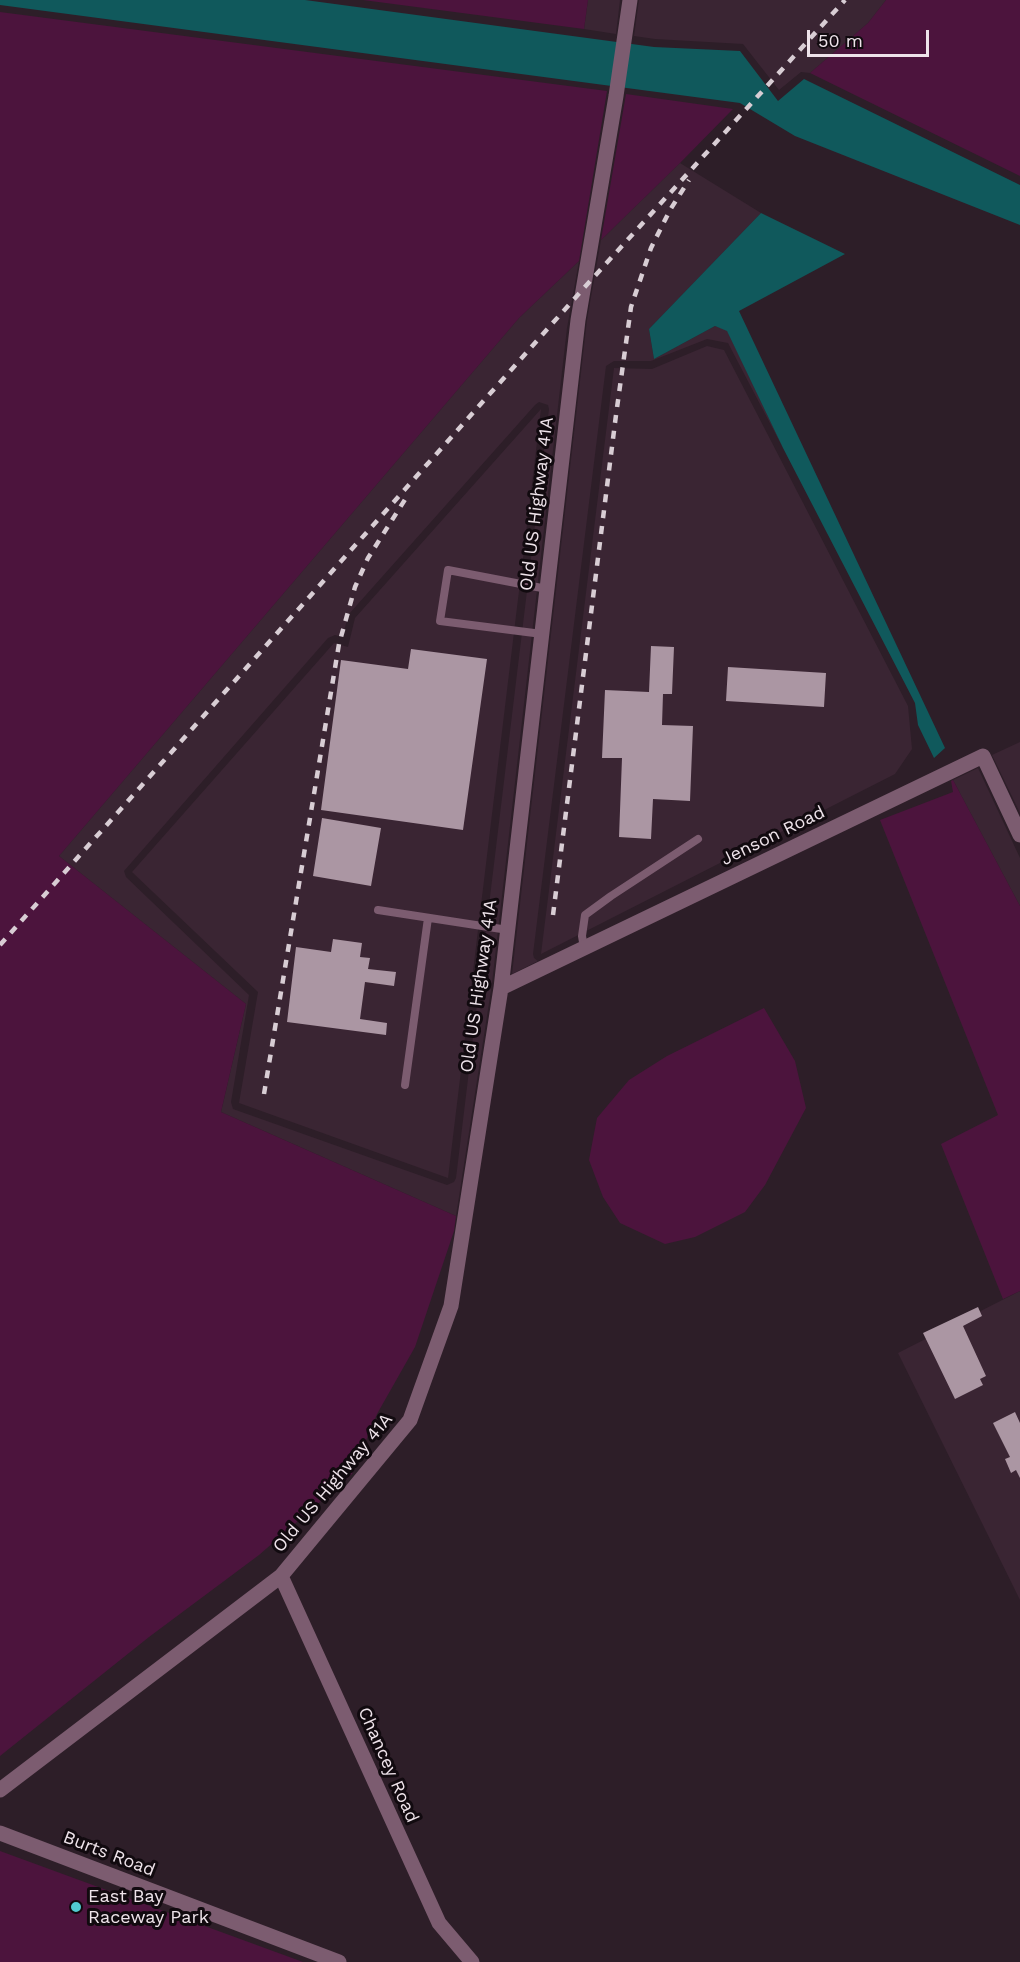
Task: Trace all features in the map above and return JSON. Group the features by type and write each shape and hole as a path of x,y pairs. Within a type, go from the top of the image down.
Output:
{"street":[{"name":"Old US Highway 41A","path":"0,1790 281,1576 410,1420 451,1306 501,988 578,320 630,0"},
{"name":"Jenson Road","path":"501,988 983,756 1020,835"},
{"name":"Chancey Road","path":"281,1576 439,1923 472,1962"},
{"name":"Burts Road","path":"0,1833 339,1962"}],"lane":[{"path":"542,634 440,621 448,570 547,589"},
{"path":"584,948 582,936 585,915 698,839"},
{"path":"378,910 508,930"},
{"path":"405,1085 428,918"}],"shaded area":[{"path":"363,0 588,0 584,29"},
{"path":"588,0 620,0 616,34 584,29"},
{"path":"639,0 886,0 868,23 810,73 801,72 779,90 743,44 634,36"},
{"path":"886,0 1020,0 1020,176 810,73 868,23"},
{"path":"0,12 607,91 579,261 519,318 59,856 246,1004 221,1112 456,1216 454,1231 415,1347 377,1414 352,1474 259,1555 149,1637 0,1756"},
{"path":"626,94 733,109 601,240"},
{"path":"680,163 761,213 649,329 654,359 715,326 727,330 783,448 728,343 707,339 651,361 614,361 606,366 533,954 538,961 512,974 587,320 601,240"},
{"path":"579,261 567,328 492,983 489,985 491,990 456,1216 221,1112 246,1004 59,856 519,318","holes":["539,402 548,405 456,1178 454,1182 447,1185 233,1109 231,1102 249,995 126,877 124,871 328,638 335,635 342,637 349,614 535,405"]},
{"path":"707,346 724,350 908,706 912,749 895,774 541,954 614,368 652,369"},
{"path":"541,409 448,1178 239,1103 258,992 132,872 334,643 348,647 355,618"},
{"path":"1020,742 1020,813 992,755"},
{"path":"978,768 1020,858 1020,906 953,780"},
{"path":"953,780 1020,906 1020,1291 1003,1299 941,1144 998,1115 880,820 953,792 951,781"},
{"path":"764,1008 795,1061 806,1108 765,1185 745,1212 695,1237 665,1244 620,1223 603,1197 589,1160 597,1118 629,1080 667,1056"},
{"path":"1020,1291 1020,1600 898,1353"},
{"name":"East Bay Raceway Park","path":"0,1851 303,1962 0,1962"}],"water":[{"path":"0,0 305,0 654,47 740,51 778,101 804,79 1020,185 1020,225 795,136 740,103 0,5"},
{"path":"761,213 845,254 739,311 945,748 934,758 918,725 915,703 783,448 727,331 715,326 654,359 649,329"}],"building":[{"path":"651,646 674,647 672,694 663,694 662,725 693,726 690,801 653,799 651,839 619,837 622,758 602,758 605,690 649,692"},
{"path":"411,649 487,659 463,830 321,810 341,660 408,669"},
{"path":"728,667 826,673 824,707 726,701"},
{"path":"322,818 381,828 371,886 313,876"},
{"path":"333,939 362,943 360,957 370,958 368,969 396,972 394,986 365,982 360,1019 387,1023 386,1035 287,1022 296,947 331,952"},
{"path":"978,1307 982,1316 963,1326 986,1376 980,1379 983,1385 955,1399 923,1333"},
{"path":"1015,1412 1020,1423 1020,1478 1016,1470 1011,1473 1005,1459 1010,1457 993,1423"}],"railway":[{"path":"0,945 583,289 845,0"},
{"path":"553,915 631,307 651,248 670,210 689,180"},
{"path":"264,1094 339,644 355,587 368,558 406,498"}],"place":[{"name":"East Bay Raceway Park","path":"76,1907"}]}
